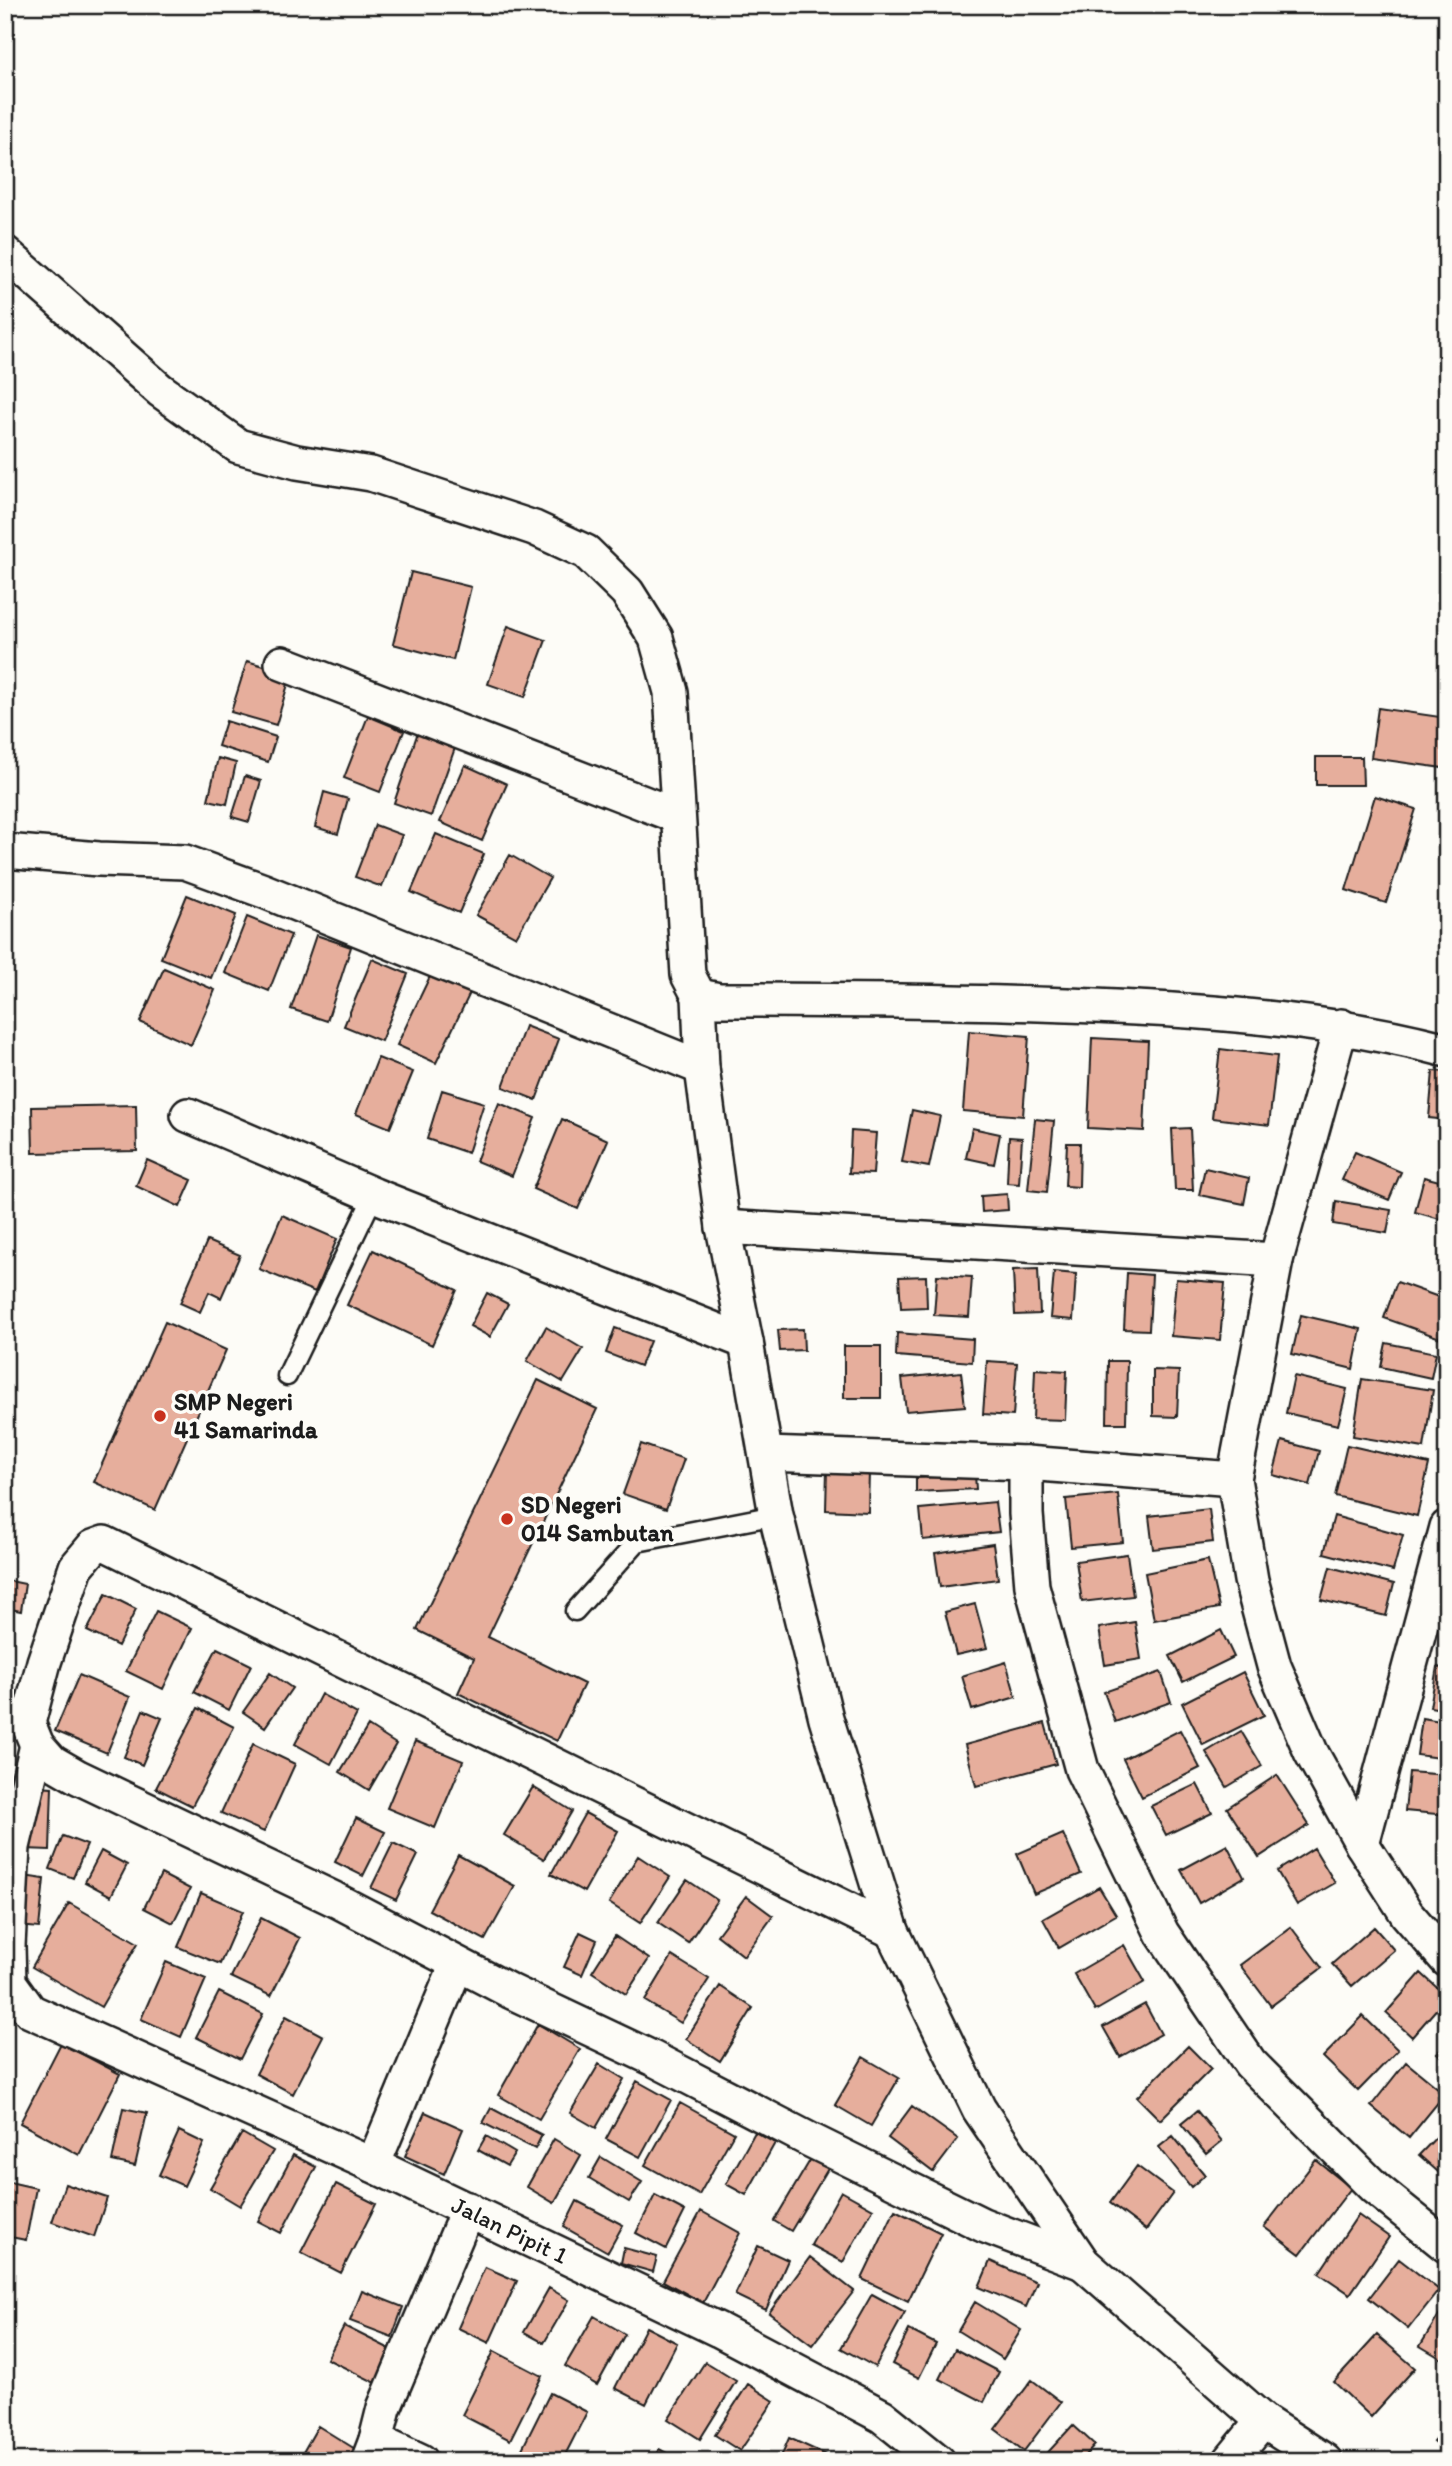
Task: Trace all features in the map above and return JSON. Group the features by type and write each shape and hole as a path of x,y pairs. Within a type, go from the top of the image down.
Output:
{"street":[{"path":"5,253 55,294 160,390 238,446 297,462 371,474 534,528 586,552 627,592 656,638 671,692 688,975 699,996 702,1068 723,1227 776,1515 826,1718 892,1931 979,2109 1083,2263 1263,2421 1325,2461"},
{"path":"282,663 677,816"},
{"path":"5,851 99,859 185,862 702,1068"},
{"path":"699,996 719,1000 977,1001 1174,1009 1341,1026 1447,1050"},
{"path":"1341,1026 1276,1260 1234,1479 1251,1580 1274,1666 1311,1752 1362,1844 1407,1914 1447,1960"},
{"path":"188,1115 374,1195 746,1342"},
{"path":"723,1227 1276,1260"},
{"path":"766,1454 1026,1463 1234,1479"},
{"path":"1026,1463 1026,1514 1032,1586 1082,1770 1162,1933 1250,2063 1375,2189 1447,2246"},
{"path":"1362,1844 1447,1527"},
{"name":"Jalan Pipit 1","path":"892,1931 104,1543 93,1548 76,1567 24,1728 13,1847 8,1945 9,1982 30,2011 373,2165 719,2330 882,2416 938,2461"},
{"path":"24,1728 52,1762 78,1777 334,1899 457,1964 652,2058 983,2225 1083,2263"},
{"path":"373,2165 457,1964"},
{"path":"421,2461 372,2450 384,2409 468,2209"},
{"path":"1230,2461 1263,2421"}],"lane":[{"path":"288,1376 374,1195"},
{"path":"575,1611 637,1542 776,1515"}],"building":[{"path":"411,572 471,587 453,660 393,644"},
{"path":"508,626 546,640 525,697 488,684"},
{"path":"247,661 291,674 276,725 231,712"},
{"path":"1378,708 1447,718 1443,768 1371,758"},
{"path":"368,716 404,731 380,792 344,778"},
{"path":"226,721 276,737 268,762 218,746"},
{"path":"418,732 456,745 431,816 394,803"},
{"path":"1316,757 1362,757 1363,785 1316,785"},
{"path":"218,758 236,763 227,804 208,800"},
{"path":"465,765 507,784 482,841 440,822"},
{"path":"245,776 261,781 249,822 232,817"},
{"path":"324,792 348,799 338,834 315,827"},
{"path":"1375,796 1416,809 1386,903 1346,890"},
{"path":"375,825 402,835 382,887 355,877"},
{"path":"436,834 484,854 459,913 411,892"},
{"path":"510,855 550,878 516,937 476,915"},
{"path":"187,895 236,915 211,978 161,958"},
{"path":"247,917 291,935 269,991 225,973"},
{"path":"316,935 351,947 327,1021 291,1009"},
{"path":"372,959 408,974 381,1041 344,1026"},
{"path":"164,968 215,990 191,1045 140,1022"},
{"path":"432,972 471,991 436,1063 397,1045"},
{"path":"525,1026 559,1039 536,1100 503,1087"},
{"path":"969,1031 1029,1036 1023,1116 963,1111"},
{"path":"1092,1038 1148,1041 1144,1131 1088,1128"},
{"path":"1220,1049 1277,1056 1269,1125 1212,1118"},
{"path":"378,1058 413,1072 390,1128 356,1114"},
{"path":"1433,1071 1447,1072 1447,1120 1429,1118"},
{"path":"442,1090 484,1103 468,1153 427,1139"},
{"path":"499,1103 535,1118 512,1176 476,1161"},
{"path":"136,1105 137,1151 33,1153 32,1107"},
{"path":"912,1110 940,1116 929,1167 902,1162"},
{"path":"562,1119 608,1140 578,1209 533,1189"},
{"path":"1035,1119 1054,1121 1047,1192 1028,1190"},
{"path":"972,1128 1000,1134 994,1164 966,1158"},
{"path":"1190,1128 1193,1190 1175,1190 1172,1129"},
{"path":"851,1131 876,1133 873,1174 849,1173"},
{"path":"1009,1137 1022,1138 1019,1184 1007,1183"},
{"path":"1067,1143 1080,1143 1079,1187 1065,1186"},
{"path":"1355,1152 1401,1172 1389,1200 1342,1180"},
{"path":"147,1160 192,1180 180,1207 136,1186"},
{"path":"1205,1168 1249,1178 1244,1204 1199,1195"},
{"path":"1424,1177 1447,1183 1447,1221 1415,1212"},
{"path":"1007,1194 1008,1210 982,1212 981,1196"},
{"path":"1336,1201 1391,1210 1387,1233 1333,1224"},
{"path":"282,1215 337,1239 315,1292 259,1269"},
{"path":"207,1241 240,1255 221,1298 209,1292 200,1312 180,1303"},
{"path":"373,1250 457,1290 432,1345 347,1305"},
{"path":"1038,1269 1040,1314 1015,1315 1013,1270"},
{"path":"1054,1272 1076,1274 1073,1320 1050,1318"},
{"path":"1127,1273 1152,1275 1149,1330 1124,1329"},
{"path":"937,1275 972,1277 969,1317 934,1315"},
{"path":"926,1276 927,1307 901,1308 899,1277"},
{"path":"1176,1279 1225,1283 1220,1340 1171,1336"},
{"path":"1397,1282 1447,1300 1447,1319 1440,1338 1384,1318"},
{"path":"487,1293 508,1304 490,1337 470,1326"},
{"path":"1301,1315 1361,1329 1353,1369 1292,1354"},
{"name":"SMP Negeri 41 Samarinda","path":"165,1322 226,1350 155,1510 94,1482"},
{"path":"546,1327 583,1349 563,1382 527,1361"},
{"path":"615,1328 650,1341 640,1366 606,1353"},
{"path":"803,1329 804,1350 780,1351 778,1330"},
{"path":"897,1333 973,1339 972,1362 896,1356"},
{"path":"1386,1343 1436,1353 1431,1378 1381,1367"},
{"path":"844,1346 881,1346 881,1398 844,1398"},
{"path":"987,1361 1017,1363 1013,1416 983,1414"},
{"path":"1108,1361 1127,1361 1126,1423 1107,1423"},
{"path":"1035,1369 1067,1371 1065,1420 1033,1419"},
{"path":"1153,1370 1179,1371 1177,1417 1153,1416"},
{"path":"961,1372 965,1406 906,1411 902,1378"},
{"path":"1294,1376 1347,1389 1338,1425 1286,1413"},
{"path":"1362,1379 1433,1390 1424,1448 1353,1436"},
{"name":"SD Negeri 014 Sambutan","path":"538,1380 597,1409 488,1637 584,1684 557,1741 458,1693 474,1658 417,1630"},
{"path":"1282,1441 1319,1451 1310,1485 1273,1475"},
{"path":"641,1444 684,1459 666,1509 623,1494"},
{"path":"1347,1445 1429,1464 1417,1516 1335,1496"},
{"path":"827,1469 869,1471 868,1512 826,1510"},
{"path":"975,1475 976,1489 916,1492 916,1478"},
{"path":"1118,1494 1123,1542 1071,1547 1066,1499"},
{"path":"995,1502 999,1532 923,1540 920,1509"},
{"path":"1209,1509 1213,1542 1153,1549 1149,1516"},
{"path":"1334,1516 1403,1535 1393,1571 1324,1553"},
{"path":"993,1544 998,1579 940,1587 935,1553"},
{"path":"1127,1554 1133,1596 1082,1602 1076,1561"},
{"path":"1208,1560 1219,1608 1154,1620 1145,1573"},
{"path":"1330,1567 1394,1584 1386,1616 1321,1600"},
{"path":"5,1580 25,1584 21,1611 5,1608"},
{"path":"106,1594 136,1609 118,1646 87,1631"},
{"path":"975,1604 987,1648 956,1655 945,1612"},
{"path":"156,1611 192,1628 163,1689 126,1671"},
{"path":"1447,1615 1447,1650 1440,1648"},
{"path":"1135,1622 1141,1659 1105,1665 1099,1628"},
{"path":"1221,1630 1234,1657 1183,1682 1170,1656"},
{"path":"217,1648 251,1665 229,1710 194,1692"},
{"path":"1006,1662 1016,1697 972,1710 962,1676"},
{"path":"1437,1667 1447,1669 1447,1710 1430,1707"},
{"path":"1161,1672 1171,1702 1115,1722 1104,1692"},
{"path":"1243,1672 1264,1715 1203,1745 1182,1703"},
{"path":"270,1673 292,1688 265,1727 243,1712"},
{"path":"79,1675 130,1697 107,1753 55,1731"},
{"path":"321,1694 357,1714 331,1764 295,1744"},
{"path":"198,1708 234,1727 192,1806 156,1788"},
{"path":"143,1710 162,1718 142,1765 124,1757"},
{"path":"1422,1718 1447,1722 1447,1759 1417,1755"},
{"path":"1045,1723 1056,1764 976,1786 965,1745"},
{"path":"368,1726 396,1744 369,1790 340,1772"},
{"path":"1180,1730 1200,1768 1142,1797 1123,1759"},
{"path":"1241,1731 1262,1766 1227,1787 1206,1752"},
{"path":"415,1741 463,1761 435,1828 387,1808"},
{"path":"253,1744 295,1764 264,1832 221,1813"},
{"path":"1409,1772 1447,1775 1447,1815 1405,1811"},
{"path":"1277,1775 1309,1825 1259,1857 1227,1808"},
{"path":"1197,1784 1212,1813 1166,1835 1151,1806"},
{"path":"27,1785 52,1787 50,1850 25,1849"},
{"path":"533,1787 572,1811 544,1859 504,1835"},
{"path":"585,1813 618,1831 584,1892 551,1874"},
{"path":"356,1818 385,1832 363,1876 335,1862"},
{"path":"1063,1834 1081,1874 1034,1894 1017,1854"},
{"path":"63,1836 87,1845 73,1878 50,1869"},
{"path":"393,1843 418,1855 396,1900 371,1888"},
{"path":"1227,1845 1244,1877 1199,1903 1181,1870"},
{"path":"1314,1848 1335,1883 1297,1905 1277,1871"},
{"path":"101,1851 127,1865 111,1896 85,1882"},
{"path":"458,1855 515,1886 485,1940 429,1910"},
{"path":"638,1856 670,1877 640,1923 609,1903"},
{"path":"161,1874 190,1889 173,1923 144,1908"},
{"path":"24,1876 44,1879 39,1928 19,1926"},
{"path":"687,1880 717,1900 688,1943 658,1923"},
{"path":"1099,1887 1116,1915 1059,1948 1043,1919"},
{"path":"201,1893 243,1911 220,1964 178,1947"},
{"path":"746,1896 773,1916 744,1956 717,1935"},
{"path":"69,1903 138,1943 101,2007 32,1967"},
{"path":"261,1918 300,1938 271,1996 231,1977"},
{"path":"1291,1927 1322,1968 1271,2006 1240,1965"},
{"path":"1374,1927 1394,1950 1352,1986 1332,1964"},
{"path":"580,1932 597,1940 582,1975 564,1967"},
{"path":"615,1936 649,1959 626,1994 592,1972"},
{"path":"1124,1945 1145,1982 1095,2011 1074,1974"},
{"path":"672,1956 709,1979 681,2023 645,2001"},
{"path":"166,1962 206,1979 181,2037 141,2019"},
{"path":"1421,1973 1447,1997 1412,2037 1386,2013"},
{"path":"720,1986 753,2008 720,2061 686,2039"},
{"path":"219,1992 263,2014 240,2059 196,2037"},
{"path":"1145,2004 1161,2034 1120,2057 1103,2027"},
{"path":"286,2016 323,2036 293,2094 256,2074"},
{"path":"1363,2016 1398,2050 1358,2091 1323,2057"},
{"path":"538,2024 580,2049 539,2119 498,2095"},
{"path":"61,2043 120,2074 79,2155 20,2123"},
{"path":"1447,2043 1447,2063 1437,2053"},
{"path":"1188,2046 1211,2069 1160,2120 1137,2097"},
{"path":"863,2057 899,2078 871,2126 835,2105"},
{"path":"1406,2062 1445,2094 1409,2138 1371,2106"},
{"path":"599,2064 624,2079 596,2128 570,2113"},
{"path":"637,2081 671,2100 640,2157 606,2139"},
{"path":"680,2103 734,2133 699,2195 645,2165"},
{"path":"912,2106 958,2139 933,2172 888,2138"},
{"path":"123,2108 147,2113 135,2166 112,2161"},
{"path":"491,2108 542,2135 535,2149 483,2123"},
{"path":"1197,2111 1222,2141 1206,2154 1181,2124"},
{"path":"425,2112 463,2129 444,2174 405,2156"},
{"path":"1447,2126 1447,2179 1446,2179 1419,2155"},
{"path":"179,2131 204,2143 184,2186 159,2175"},
{"path":"755,2132 775,2143 746,2195 726,2184"},
{"path":"242,2133 273,2151 240,2206 210,2188"},
{"path":"486,2136 515,2153 507,2166 478,2150"},
{"path":"1173,2136 1205,2175 1191,2187 1159,2147"},
{"path":"554,2139 581,2155 554,2203 527,2187"},
{"path":"293,2155 316,2167 281,2233 258,2221"},
{"path":"601,2157 642,2182 629,2202 589,2178"},
{"path":"812,2157 829,2167 791,2231 774,2221"},
{"path":"1316,2160 1351,2188 1300,2254 1264,2227"},
{"path":"1137,2166 1173,2193 1146,2230 1110,2203"},
{"path":"5,2181 36,2188 26,2240 5,2236"},
{"path":"65,2184 107,2198 94,2237 52,2222"},
{"path":"336,2184 376,2204 341,2273 301,2252"},
{"path":"841,2191 873,2209 843,2262 811,2245"},
{"path":"655,2195 685,2211 666,2249 636,2233"},
{"path":"577,2201 623,2225 608,2252 564,2227"},
{"path":"895,2210 941,2233 908,2301 862,2279"},
{"path":"701,2211 740,2233 703,2303 663,2281"},
{"path":"1358,2215 1389,2237 1350,2294 1319,2273"},
{"path":"758,2246 788,2260 766,2310 735,2295"},
{"path":"624,2248 657,2257 653,2272 621,2263"},
{"path":"810,2257 854,2291 812,2345 769,2313"},
{"path":"1399,2259 1439,2290 1408,2329 1369,2298"},
{"path":"990,2261 1037,2282 1026,2307 979,2287"},
{"path":"485,2267 517,2281 489,2343 458,2328"},
{"path":"549,2288 569,2300 544,2343 524,2332"},
{"path":"362,2291 403,2307 392,2337 350,2321"},
{"path":"872,2294 905,2312 875,2367 841,2348"},
{"path":"975,2302 1021,2330 1003,2359 958,2331"},
{"path":"1447,2302 1447,2362 1420,2346"},
{"path":"594,2316 625,2334 597,2385 565,2366"},
{"path":"344,2326 394,2351 378,2384 327,2359"},
{"path":"646,2327 677,2343 646,2404 615,2388"},
{"path":"909,2330 936,2344 919,2378 892,2364"},
{"path":"1377,2335 1415,2368 1371,2417 1334,2382"},
{"path":"955,2349 999,2372 984,2402 940,2379"},
{"path":"494,2351 542,2376 510,2440 462,2415"},
{"path":"705,2362 736,2381 700,2439 668,2419"},
{"path":"1032,2380 1061,2402 1024,2451 995,2429"},
{"path":"748,2384 774,2401 740,2451 715,2435"},
{"path":"550,2393 587,2412 562,2461 521,2461 517,2459"},
{"path":"1073,2425 1095,2445 1081,2461 1040,2461"},
{"path":"1447,2425 1447,2453 1433,2442"},
{"path":"318,2426 360,2452 354,2461 298,2461"},
{"path":"789,2438 829,2456 827,2461 779,2461"},
{"path":"659,2449 682,2461 653,2461"}],"place":[{"name":"SMP Negeri 41 Samarinda","path":"160,1416"},
{"name":"SD Negeri 014 Sambutan","path":"507,1519"}]}
